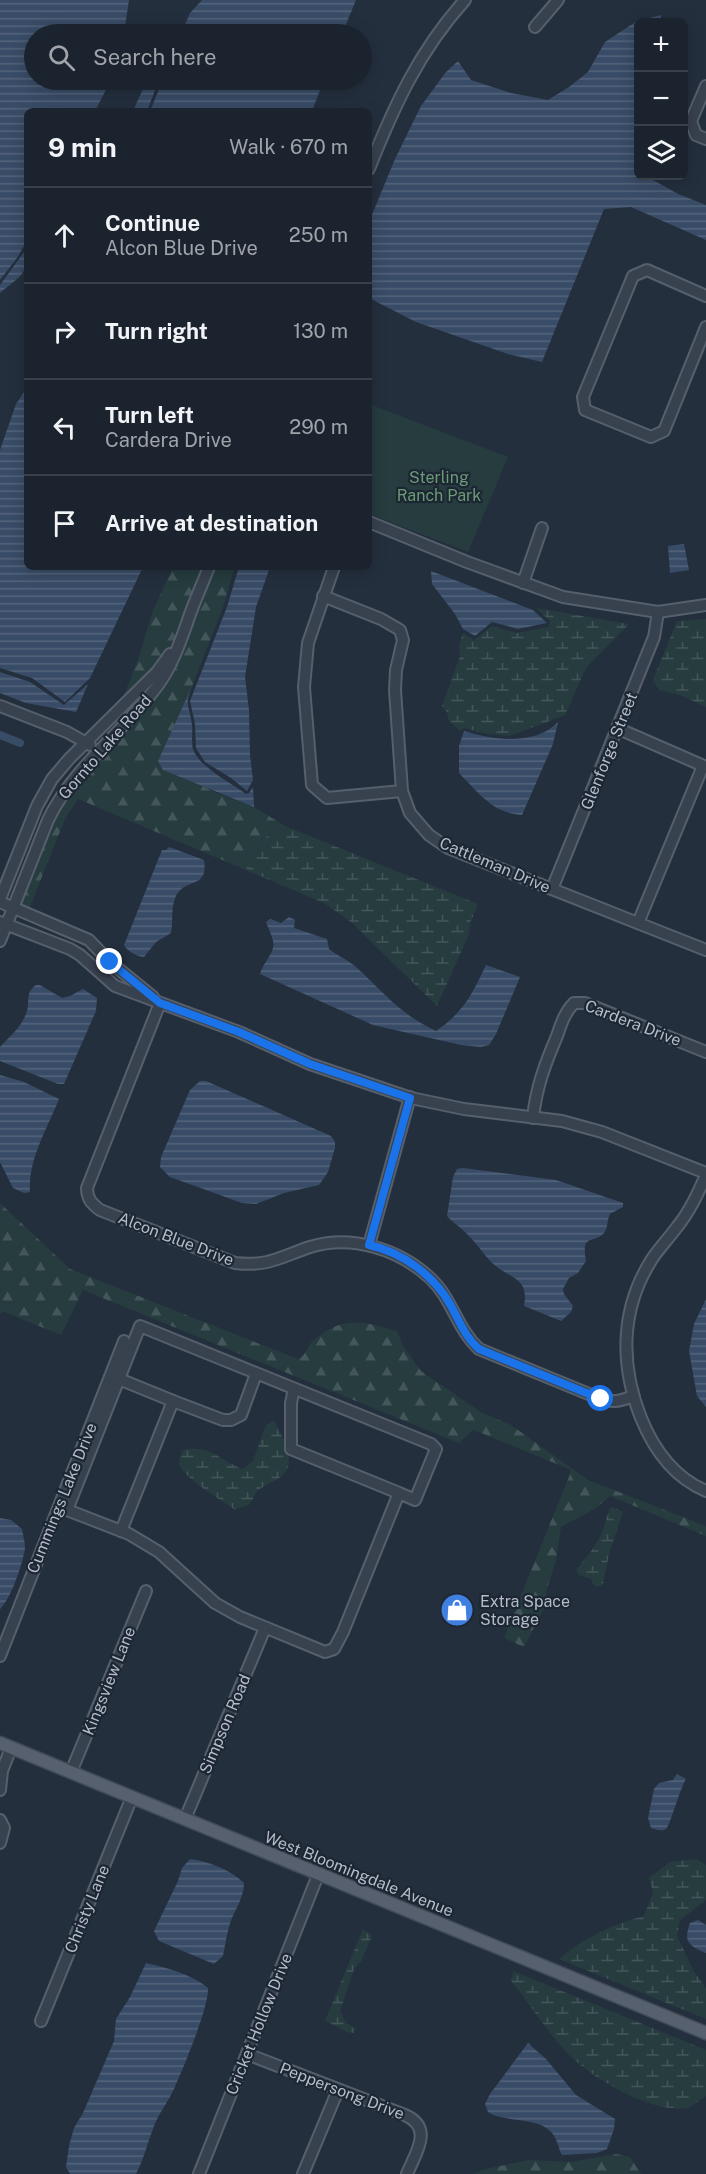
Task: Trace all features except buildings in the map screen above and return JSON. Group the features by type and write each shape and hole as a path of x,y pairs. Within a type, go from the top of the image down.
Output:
{"main road":[{"name":"West Bloomingdale Avenue","path":"5,1745 706,2033"}],"street":[{"path":"372,161 394,106 407,82 418,63 465,0"},
{"path":"535,27 558,0"},
{"path":"706,86 691,121 696,135 706,139"},
{"path":"706,296 648,270 633,276 583,397 585,410 651,437 664,431 706,327"},
{"path":"372,523 563,597 658,612 706,605"},
{"path":"523,583 542,528"},
{"name":"Gornto Lake Road","path":"0,901 46,788 59,769 122,704 157,672 172,651 187,622 208,570"},
{"path":"333,570 308,644 304,687 312,785 327,798 402,791"},
{"name":"Cattleman Drive","path":"323,597 381,619 400,630 403,640 396,670 395,690 402,791 410,813 429,836 448,848 706,950"},
{"name":"Glenforge Street","path":"552,889 619,729 654,637 658,612"},
{"name":"Gornto Lake Road","path":"0,941 3,924 13,908 57,803 72,780 160,683 180,647 187,622"},
{"path":"0,706 86,741 98,752"},
{"path":"619,729 705,766 638,923"},
{"path":"0,901 89,940 115,966 160,1003"},
{"path":"3,924 70,949 115,986 239,1032 310,1064 410,1098 464,1109 562,1121 602,1132 706,1174 688,1211 648,1265 634,1296 626,1344 626,1359 633,1396 648,1434 664,1460 683,1478 706,1491"},
{"path":"105,978 115,966"},
{"name":"Alcon Blue Drive","path":"160,1003 87,1188 89,1200 93,1205 100,1210 235,1263 275,1261 323,1244 369,1245 406,1261 432,1280 451,1306 470,1342 479,1349 610,1402 621,1401 633,1396"},
{"name":"Cardera Drive","path":"533,1118 541,1074 566,1013 574,1003 585,1003 706,1052"},
{"path":"369,1245 410,1098"},
{"path":"294,1389 291,1403 291,1449 399,1493 415,1500 436,1449 431,1444 140,1326 68,1510 121,1531 159,1552 215,1603 265,1628 325,1652 334,1649 343,1632 399,1493"},
{"name":"Cummings Lake Drive","path":"0,1656 124,1341"},
{"path":"119,1379 222,1420 231,1420 240,1415 256,1374"},
{"path":"121,1531 173,1401"},
{"name":"Kingsview Lane","path":"71,1772 146,1591"},
{"name":"Simpson Road","path":"185,1819 265,1628"},
{"path":"0,1790 5,1745"},
{"name":"Christy Lane","path":"41,2021 132,1797"},
{"path":"0,1820 4,1828 0,1843"},
{"name":"Cricket Hollow Drive","path":"199,2174 318,1875"},
{"name":"Peppersong Drive","path":"247,2054 405,2115 420,2125 421,2139 407,2174"},
{"path":"303,2174 338,2090"}],"green space":[{"name":"Sterling Ranch Park","path":"372,405 508,457 468,552 372,515"},
{"path":"172,570 204,570 187,614 170,647 144,679 123,698 140,654 152,613"},
{"path":"212,570 234,570 222,610 193,684 158,762 214,792 254,807 285,826 267,836 246,870 78,799 65,819 29,909 19,905 52,822 69,790 129,725 191,623"},
{"path":"536,608 629,624 586,668 565,715 510,736 487,734 464,728 460,731 449,721 447,712 442,706 460,656 459,645 463,633 474,640 492,626 517,633 548,627 550,621"},
{"path":"706,619 706,707 680,695 659,690 653,680 677,621"},
{"path":"285,826 478,904 470,923 469,934 437,1006 351,922 324,903 246,870 267,836"},
{"path":"0,1203 70,1269 298,1359 303,1356 313,1341 334,1327 344,1324 363,1323 397,1331 403,1346 421,1371 482,1413 511,1425 588,1480 706,1526 706,1536 610,1496 592,1510 561,1527 556,1560 546,1592 546,1604 524,1647 504,1638 570,1474 569,1469 474,1430 459,1443 83,1290 61,1335 2,1311 0,1314"},
{"path":"274,1420 288,1451 289,1464 284,1474 259,1490 249,1505 234,1509 198,1484 185,1473 179,1464 183,1450 201,1449 243,1469 253,1461 265,1427"},
{"path":"613,1507 623,1512 609,1554 603,1584 598,1587 591,1579 579,1575 576,1570 601,1535 610,1508"},
{"path":"697,1859 706,1865 706,1900 680,1920 677,1936 693,1970 706,1988 706,2019 559,1959 599,1933 644,1916 653,1893 649,1878 670,1862"},
{"path":"363,1929 372,1936 361,1961 354,1969 340,2011 346,2023 356,2028 354,2033 325,2021"},
{"path":"513,1971 706,2050 706,2096 687,2108 661,2106 632,2096 604,2081 562,2048 511,1981"},
{"path":"616,2154 630,2157 641,2174 475,2174 485,2169 529,2160 571,2162"}],"water":[{"path":"0,0 129,0 125,24 24,24 24,90 106,90 97,108 24,108 24,246 0,280"},
{"path":"202,0 356,0 346,24 185,24 190,13"},
{"path":"634,23 634,180 653,180 678,194 706,205 706,240 631,207 604,209 542,362 508,354 416,322 372,300 372,215 395,159 421,106 446,72 458,61 471,80 511,93 548,100 588,72 605,42"},
{"path":"142,90 155,90 148,108 134,108"},
{"path":"159,90 320,90 313,108 151,108"},
{"path":"24,252 24,270 21,275 0,293 0,285"},
{"path":"24,392 24,570 142,570 90,678 65,702 32,678 0,668 0,450 16,404"},
{"path":"684,544 689,570 670,573 668,546"},
{"path":"238,570 269,570 256,607 245,677 253,780 247,791 205,762 196,748 195,724 190,701 227,607"},
{"path":"431,571 533,610 547,623 518,629 492,622 475,636 463,629 455,614 432,584"},
{"path":"0,672 30,682 64,705 88,684 76,712 26,703 0,693"},
{"path":"193,684 188,704 193,749 208,768 246,794 253,787 254,807 163,770 158,761"},
{"path":"558,722 553,744 522,815 494,806 459,773 459,746 464,731 487,737 526,738 549,730"},
{"path":"169,847 204,860 205,870 199,880 184,888 175,899 171,933 156,942 144,957 135,955 124,945 162,850"},
{"path":"289,917 295,920 294,928 327,939 329,949 356,967 402,1010 436,1031 460,1010 486,965 520,977 496,1034 489,1045 481,1047 461,1045 373,1025 260,974 273,950 272,936 266,922 270,919 281,923"},
{"path":"36,985 62,998 83,989 97,998 96,1011 64,1084 58,1084 0,1061 0,1047 22,1022 27,1011 29,994"},
{"path":"0,1075 24,1082 59,1099 35,1156 30,1192 24,1193 13,1188 0,1162"},
{"path":"200,1081 206,1081 331,1136 335,1142 335,1148 328,1172 319,1185 284,1193 256,1204 242,1203 170,1177 160,1167 161,1157 190,1090"},
{"path":"457,1169 556,1180 623,1203 623,1207 610,1214 604,1233 589,1241 585,1246 586,1261 578,1273 569,1278 563,1289 573,1306 571,1312 561,1321 524,1306 525,1297 522,1285 493,1264 472,1239 447,1216 453,1177"},
{"path":"706,1299 706,1407 697,1396 689,1351 694,1324"},
{"path":"0,1518 11,1520 22,1529 25,1548 16,1580 0,1609"},
{"path":"677,1774 686,1779 668,1826 663,1830 651,1828 648,1818 654,1789 659,1783 673,1780"},
{"path":"190,1859 219,1867 244,1883 241,1899 230,1923 223,1956 214,1964 159,1941 154,1931 182,1868"},
{"path":"698,1920 706,1925 706,1953 695,1948 689,1942 687,1935 690,1923"},
{"path":"146,1963 187,1975 208,1988 195,2038 174,2089 156,2121 136,2174 70,2174 66,2167 74,2128 83,2113 114,2041 116,2019 130,1997"},
{"path":"528,2043 546,2059 576,2095 615,2119 607,2149 597,2153 562,2155 554,2135 546,2128 488,2112 485,2104 490,2094"}],"waterway":[{"path":"0,735 20,743"}],"place":[{"name":"Extra Space Storage","path":"457,1610"}],"route":[{"path":"110,962 160,1003 262,1041 310,1064 410,1098 369,1245 415,1266 432,1280 451,1306 470,1342 479,1349 601,1399"}]}
